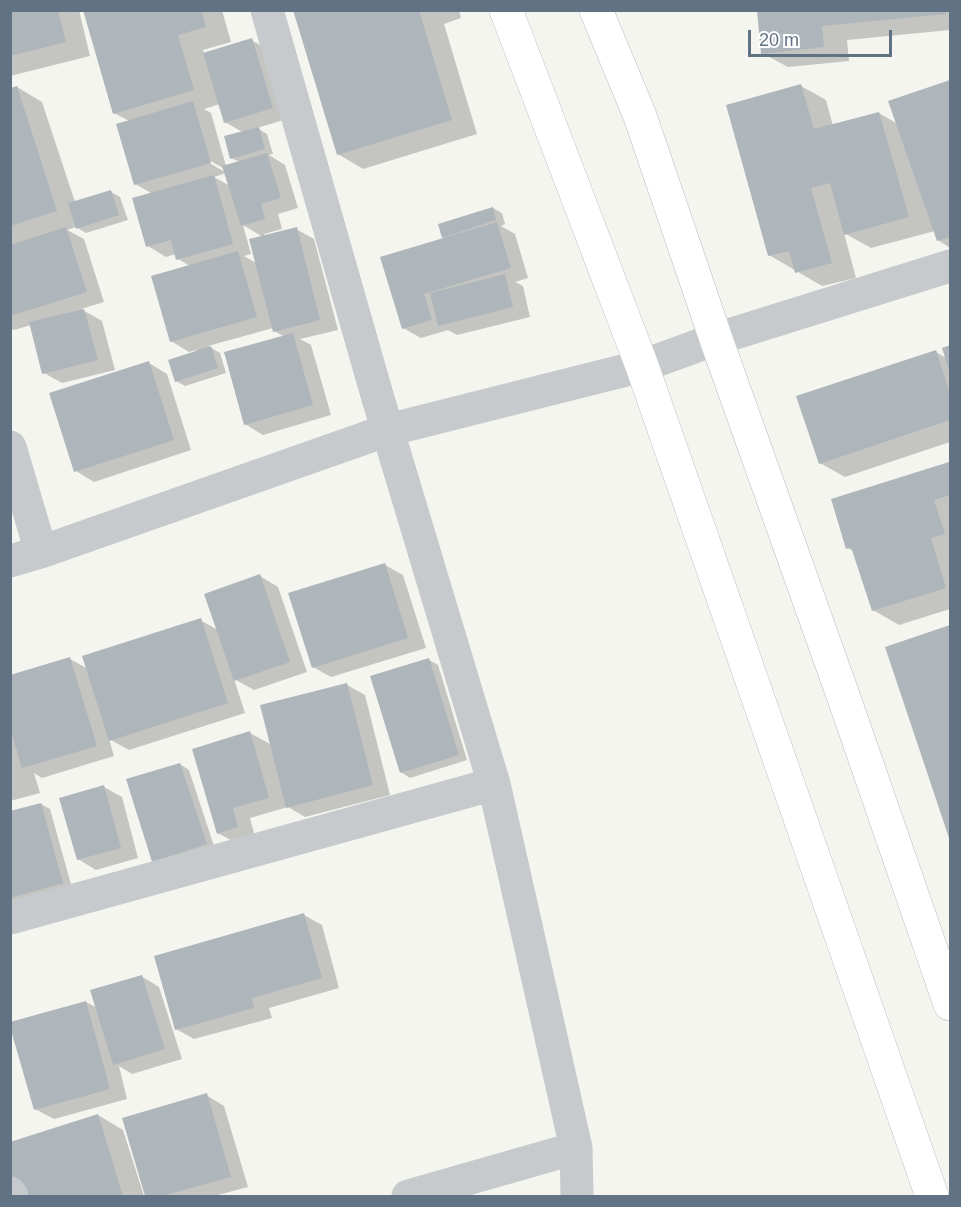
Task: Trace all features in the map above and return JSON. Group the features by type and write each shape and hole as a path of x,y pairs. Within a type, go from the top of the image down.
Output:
{"main road":[{"path":"506,10 642,366 932,1197"},
{"path":"596,10 640,116 716,339 951,1004"}],"street":[{"path":"267,10 388,430 494,784 576,1148 577,1197"},
{"path":"10,561 388,430 642,366 716,339 951,266"},
{"path":"10,447 41,552"},
{"path":"10,918 494,784"},
{"path":"408,1197 576,1148"}],"building":[{"path":"10,10 58,10 66,42 10,56"},
{"path":"83,10 201,10 206,27 178,35 194,90 113,114"},
{"path":"293,10 419,10 452,120 337,155"},
{"path":"757,10 945,10 946,14 822,26 824,47 761,54"},
{"path":"252,38 273,108 224,123 203,53"},
{"path":"950,80 950,237 937,241 888,101"},
{"path":"801,84 814,129 879,112 909,217 844,235 830,183 811,188 832,263 795,273 789,251 768,256 726,105"},
{"path":"17,86 57,211 10,226 10,88"},
{"path":"193,101 211,163 134,185 116,124"},
{"path":"259,127 265,149 230,159 224,136"},
{"path":"267,153 281,198 261,204 265,219 241,226 222,166"},
{"path":"214,175 233,244 176,260 171,240 146,247 132,198"},
{"path":"111,190 119,215 76,229 68,203"},
{"path":"493,207 496,220 442,238 438,224"},
{"path":"497,222 511,268 424,294 432,320 402,329 380,257"},
{"path":"66,227 87,292 10,316 10,245"},
{"path":"297,227 320,320 273,332 249,239"},
{"path":"238,251 257,317 170,342 151,276"},
{"path":"505,274 513,307 438,326 430,293"},
{"path":"84,309 98,360 42,374 29,322"},
{"path":"293,333 313,405 244,425 224,352"},
{"path":"950,345 950,374 942,348"},
{"path":"211,346 218,368 175,382 168,360"},
{"path":"936,350 950,393 950,420 819,464 796,396"},
{"path":"149,361 174,440 74,472 49,393"},
{"path":"949,462 950,495 934,500 945,534 931,538 946,588 872,611 851,547 846,549 831,499"},
{"path":"385,563 408,638 312,668 288,593"},
{"path":"260,574 290,662 234,681 204,594"},
{"path":"201,618 228,703 109,741 82,656"},
{"path":"950,625 950,841 885,647"},
{"path":"70,657 97,746 22,768 10,728 10,675"},
{"path":"429,658 459,755 400,773 370,676"},
{"path":"347,683 373,785 286,808 260,705"},
{"path":"250,731 269,798 233,808 238,827 217,834 192,749"},
{"path":"180,763 207,844 152,862 126,779"},
{"path":"104,785 121,848 77,860 59,798"},
{"path":"41,803 63,883 10,898 10,811"},
{"path":"304,913 322,978 252,998 254,1008 175,1030 154,956"},
{"path":"142,975 165,1049 113,1065 90,990"},
{"path":"86,1001 110,1089 34,1110 10,1022"},
{"path":"207,1093 231,1177 162,1196 145,1196 122,1118"},
{"path":"98,1114 123,1196 16,1196 10,1180 10,1142"}]}
